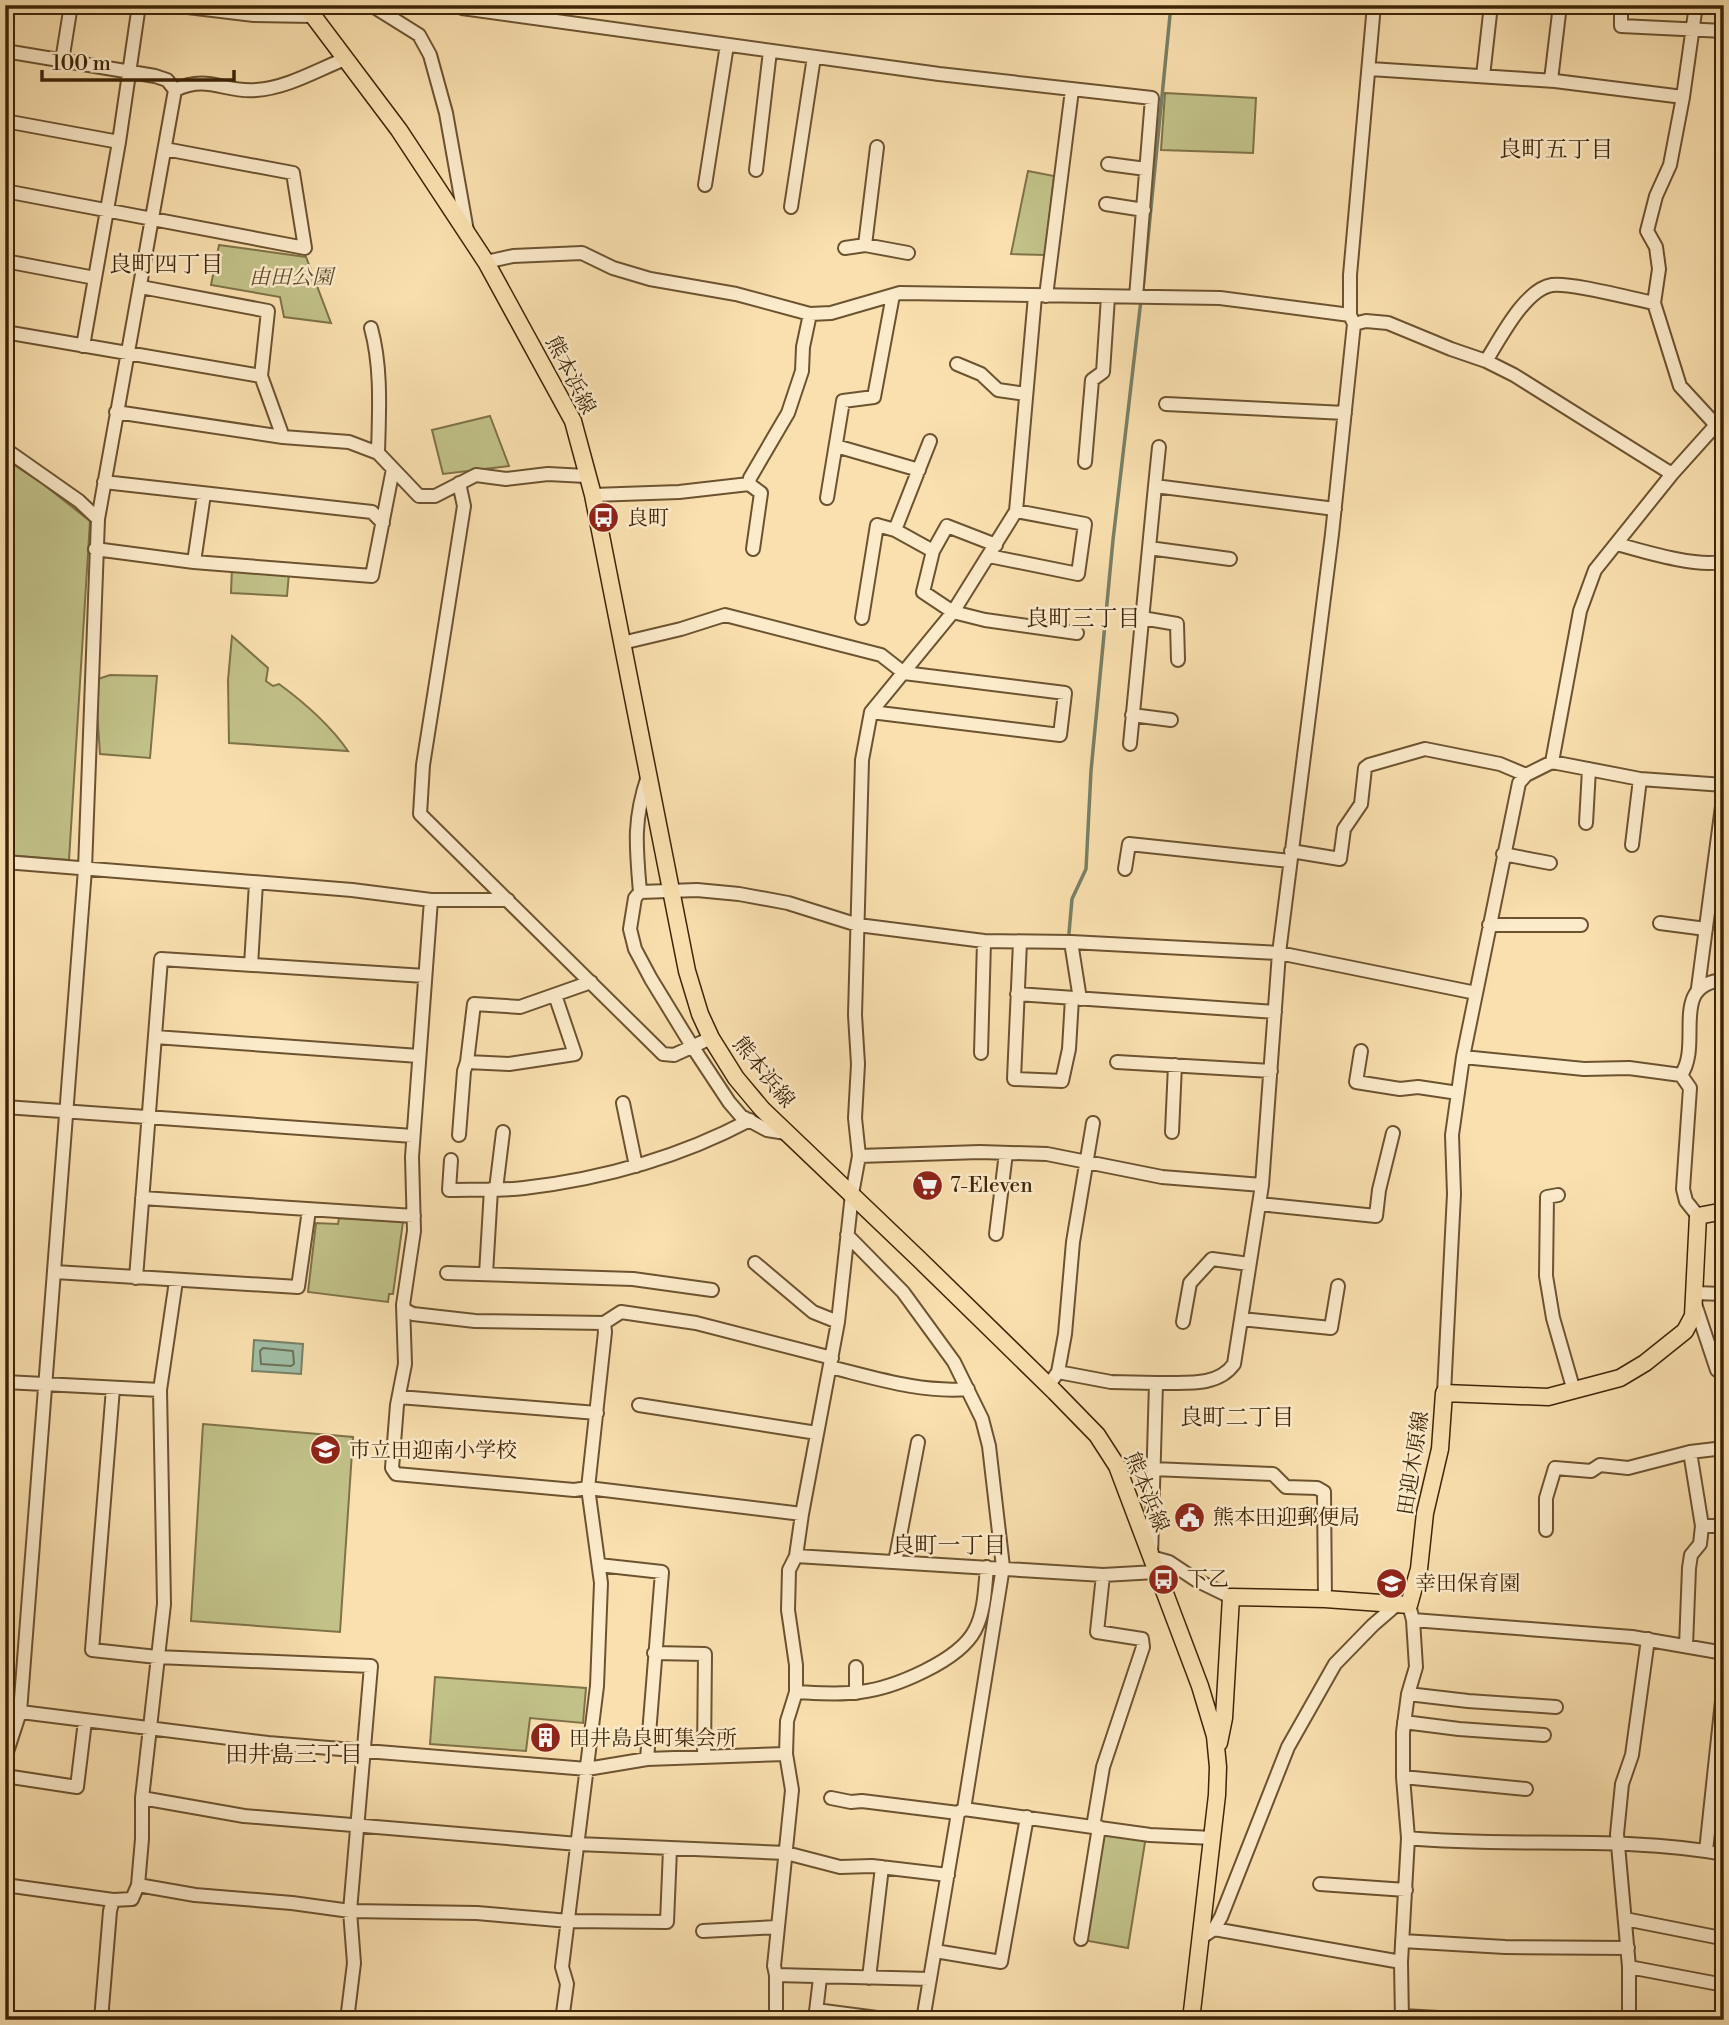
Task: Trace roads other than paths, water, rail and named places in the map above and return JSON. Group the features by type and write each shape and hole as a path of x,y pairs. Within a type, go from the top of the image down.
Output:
{"main road":[{"name":"熊本浜線","path":"309,11 399,130 486,262 573,421 593,495 687,971 700,1014 711,1038 736,1078 762,1109 1097,1434 1117,1466 1200,1686 1215,1736 1218,1767 1208,1933 1191,2020"},
{"path":"1698,1216 1724,1211"},
{"name":"田迎木原線","path":"1406,1610 1419,1569 1425,1513 1440,1449 1444,1393 1548,1397 1620,1378 1645,1363 1685,1331 1693,1316 1698,1216"},
{"path":"1217,1753 1224,1718 1231,1597 1325,1599 1406,1610"}],"street":[{"path":"62,61 71,5"},
{"path":"83,346 119,142 139,5"},
{"path":"171,5 254,15 309,11"},
{"path":"372,5 419,35 430,55 446,113 468,235"},
{"path":"1058,1372 1111,1382 1202,1382 1227,1373 1234,1364 1262,1185 1279,953 1345,413 1352,320 1350,275 1374,5"},
{"path":"1483,76 1491,5"},
{"path":"1551,80 1560,5"},
{"path":"1621,5 1620,26 1724,31"},
{"path":"1552,762 1580,611 1595,570 1672,474 1720,420 1680,386 1654,303 1660,269 1656,247 1647,231 1656,196 1670,165 1696,5"},
{"path":"462,8 814,57 1152,98 1140,297"},
{"path":"705,185 727,45"},
{"path":"5,51 167,80 175,90 97,519 85,869 20,1712 5,1759"},
{"path":"756,170 770,51"},
{"path":"791,207 814,57"},
{"path":"175,90 189,83 252,91 272,89 345,59"},
{"path":"1370,69 1551,80 1683,97"},
{"path":"776,2020 774,1966 792,1790 786,1754 786,1721 796,1692 796,1665 788,1610 789,1570 796,1556 838,1322 852,1194 859,1156 855,1118 858,1064 855,1015 862,760 871,712 953,612 1016,511 1026,394 1072,90"},
{"path":"5,121 119,142"},
{"path":"865,245 877,147"},
{"path":"5,191 305,248 293,173 164,149"},
{"path":"1108,164 1146,169"},
{"path":"1106,204 1144,209"},
{"path":"845,248 865,245 908,253"},
{"path":"486,262 513,256 582,253 613,268 650,279 736,294 810,314 831,313 900,293 1220,298 1352,320 1388,323 1486,361 1514,375 1672,474"},
{"path":"5,261 95,278"},
{"path":"1486,361 1515,315 1532,296 1552,285 1654,303"},
{"path":"141,287 268,311 261,376 283,437"},
{"path":"827,498 843,401 874,397 893,295"},
{"path":"1085,462 1092,380 1103,372 1108,297"},
{"path":"749,484 788,413 802,370 803,346 810,314"},
{"path":"371,328 376,345 378,453"},
{"path":"5,332 261,376"},
{"path":"957,364 981,374 998,390 1026,394"},
{"path":"1166,404 1345,413"},
{"path":"116,412 283,437 349,442 378,453 419,496 435,496 476,475 506,479 548,474 586,476"},
{"path":"895,530 930,441"},
{"path":"836,446 919,470"},
{"path":"1129,744 1159,447"},
{"path":"5,449 79,501 97,519"},
{"path":"95,549 194,562 372,576 393,469"},
{"path":"104,482 372,512 378,510 387,500"},
{"path":"459,483 464,506 423,765 419,814 663,1054 674,1055 711,1038"},
{"path":"593,495 678,492 749,484 761,492 753,549"},
{"path":"1155,486 1335,509"},
{"path":"194,562 204,494"},
{"path":"1016,511 1085,524 1078,574 992,550 947,526 933,551 923,592 953,612 985,620 1077,633"},
{"path":"372,512 383,523"},
{"path":"863,618 877,525 895,530 933,551"},
{"path":"1617,544 1661,556 1705,563 1724,561"},
{"path":"1149,548 1230,559"},
{"path":"622,643 725,615 881,655 904,673 1065,693 1060,735 871,712"},
{"path":"1142,618 1177,624 1178,660"},
{"path":"1132,715 1171,720"},
{"path":"1125,869 1129,844 1340,859 1344,829 1361,804 1365,768 1424,749 1500,764 1526,775"},
{"path":"1444,1393 1454,1194 1452,1135 1463,1057 1518,783 1526,775 1552,762 1640,779 1724,788 1718,869 1698,988 1692,1000 1687,1066 1681,1075"},
{"path":"1586,823 1589,769"},
{"path":"640,892 635,840 636,820 648,775"},
{"path":"1632,845 1640,779"},
{"path":"1503,854 1550,863"},
{"path":"5,862 352,890 431,900 508,900"},
{"path":"251,965 256,883"},
{"path":"786,1133 767,1130 741,1116 692,1046 635,949 630,929 631,915 635,898 640,892 672,889 739,894 788,903 858,925 984,941 1071,942 1279,953 1476,993"},
{"path":"431,900 413,1136 414,1216 403,1305 405,1364 392,1468 396,1474 588,1489 802,1514"},
{"path":"1660,923 1706,929"},
{"path":"1489,925 1581,925"},
{"path":"981,1054 984,941"},
{"path":"1020,942 1014,1079 1062,1081 1076,998 1071,942"},
{"path":"136,1278 161,959 425,976"},
{"path":"1698,988 1704,983 1724,980"},
{"path":"459,1135 464,1071 474,1004 520,1007 591,982"},
{"path":"467,1062 509,1065 575,1054 555,995"},
{"path":"1017,995 1275,1012"},
{"path":"155,1038 419,1056"},
{"path":"1361,1051 1356,1082 1400,1089 1418,1087 1458,1093"},
{"path":"1463,1057 1584,1069 1629,1068 1681,1075 1690,1088 1683,1189 1686,1201 1698,1216"},
{"path":"1117,1062 1270,1071"},
{"path":"1172,1132 1175,1065"},
{"path":"623,1103 636,1166"},
{"path":"5,1107 413,1136"},
{"path":"451,1160 449,1190 533,1187 669,1157 713,1140 750,1121"},
{"path":"1048,1386 1058,1372 1065,1334 1073,1242 1093,1123"},
{"path":"486,1274 493,1189 503,1132"},
{"path":"1259,1204 1376,1216 1379,1190 1393,1133"},
{"path":"996,1234 1006,1153"},
{"path":"859,1156 1047,1154 1162,1177 1262,1185"},
{"path":"1559,1195 1546,1197 1546,1276 1553,1318 1574,1391"},
{"path":"142,1198 414,1216"},
{"path":"55,1272 298,1287 309,1210"},
{"path":"847,1235 903,1292 954,1362 968,1389 982,1419 989,1446 1003,1567 923,2020"},
{"path":"1183,1322 1190,1283 1212,1259 1249,1264"},
{"path":"755,1264 813,1312 838,1322"},
{"path":"447,1273 633,1279 712,1290"},
{"path":"5,1885 113,1900 132,1899 138,1885 142,1798 164,1604 160,1390 176,1281"},
{"path":"1241,1319 1331,1328 1338,1286"},
{"path":"1717,1370 1694,1298 1724,1294"},
{"path":"403,1305 405,1310 413,1314 475,1321 604,1323 621,1312 659,1317 696,1323 885,1381 943,1391 968,1389"},
{"path":"562,2020 567,1984 562,1967 597,1686 601,1583 588,1489 606,1332 604,1323"},
{"path":"5,1382 160,1390"},
{"path":"1153,1565 1156,1383"},
{"path":"113,1388 92,1650 157,1657 371,1666 350,1911 354,1963 347,2020"},
{"path":"399,1397 597,1413"},
{"path":"639,1405 817,1433"},
{"path":"895,1562 918,1443"},
{"path":"1546,1530 1546,1498 1555,1468 1591,1471 1600,1465 1628,1468 1690,1452 1724,1448"},
{"path":"1686,1646 1689,1568 1691,1555 1700,1544 1702,1527 1690,1452"},
{"path":"1153,1469 1273,1474 1286,1487 1317,1488 1324,1492 1325,1599"},
{"path":"1702,1527 1724,1526"},
{"path":"796,1556 1103,1575 1170,1562 1196,1580 1231,1597"},
{"path":"599,1565 662,1572 647,1759"},
{"path":"796,1692 856,1693 893,1683 945,1660 965,1645 980,1619 987,1567"},
{"path":"1081,1939 1103,1767 1143,1647 1142,1639 1097,1633 1103,1575"},
{"path":"1406,1610 1416,1667 1404,1722 1403,1777 1408,1838 1401,1962 1402,2018 1475,2020"},
{"path":"1401,1962 1208,1933 1256,1833 1289,1747 1335,1664 1373,1625 1406,1610 1648,1639 1724,1653"},
{"path":"1629,2020 1628,1948 1617,1834 1622,1784 1632,1755 1648,1639"},
{"path":"654,1653 705,1654 704,1757"},
{"path":"856,1667 856,1693"},
{"path":"1706,1851 1724,1682"},
{"path":"1408,1694 1556,1707"},
{"path":"5,1710 268,1743 587,1769 647,1759 786,1754"},
{"path":"5,1776 77,1787 85,1721"},
{"path":"1404,1722 1459,1730 1544,1735"},
{"path":"1403,1777 1526,1789"},
{"path":"142,1798 244,1816 578,1844 786,1853 840,1867 882,1867 948,1875"},
{"path":"831,1798 1027,1817 1150,1835 1213,1838"},
{"path":"935,1951 1001,1962 1027,1817"},
{"path":"1408,1838 1452,1842 1618,1844 1724,1854"},
{"path":"138,1885 195,1895 350,1911 477,1913 569,1921 667,1922 670,1849"},
{"path":"869,1978 882,1867"},
{"path":"1320,1884 1406,1890"},
{"path":"101,2020 113,1900"},
{"path":"1625,1919 1716,1937"},
{"path":"703,1931 778,1927"},
{"path":"1402,1941 1505,1947 1628,1948"},
{"path":"1629,1967 1724,1985"},
{"path":"776,1975 930,1979"},
{"path":"820,1978 815,2015 892,2020"}],"water":[{"path":"254,1340 303,1344 301,1374 252,1371"}],"waterway":[{"path":"1143,289 1171,5"},
{"path":"1069,933 1072,899 1086,869 1091,771 1113,540 1141,300"}],"place":[{"name":"良町","path":"604,518"},
{"name":"7-Eleven","path":"927,1185"},
{"name":"市立田迎南小学校","path":"326,1450"},
{"name":"熊本田迎郵便局","path":"1190,1517"},
{"name":"下乙","path":"1164,1579"},
{"name":"幸田保育園","path":"1392,1583"},
{"name":"田井島良町集会所","path":"546,1738"}],"district":[{"name":"良町五丁目","path":"1556,149"},
{"name":"良町四丁目","path":"166,264"},
{"name":"良町三丁目","path":"1083,618"},
{"name":"良町二丁目","path":"1237,1417"},
{"name":"良町一丁目","path":"949,1545"},
{"name":"田井島三丁目","path":"294,1754"}],"park label":[{"name":"由田公園","path":"291,277"}]}
